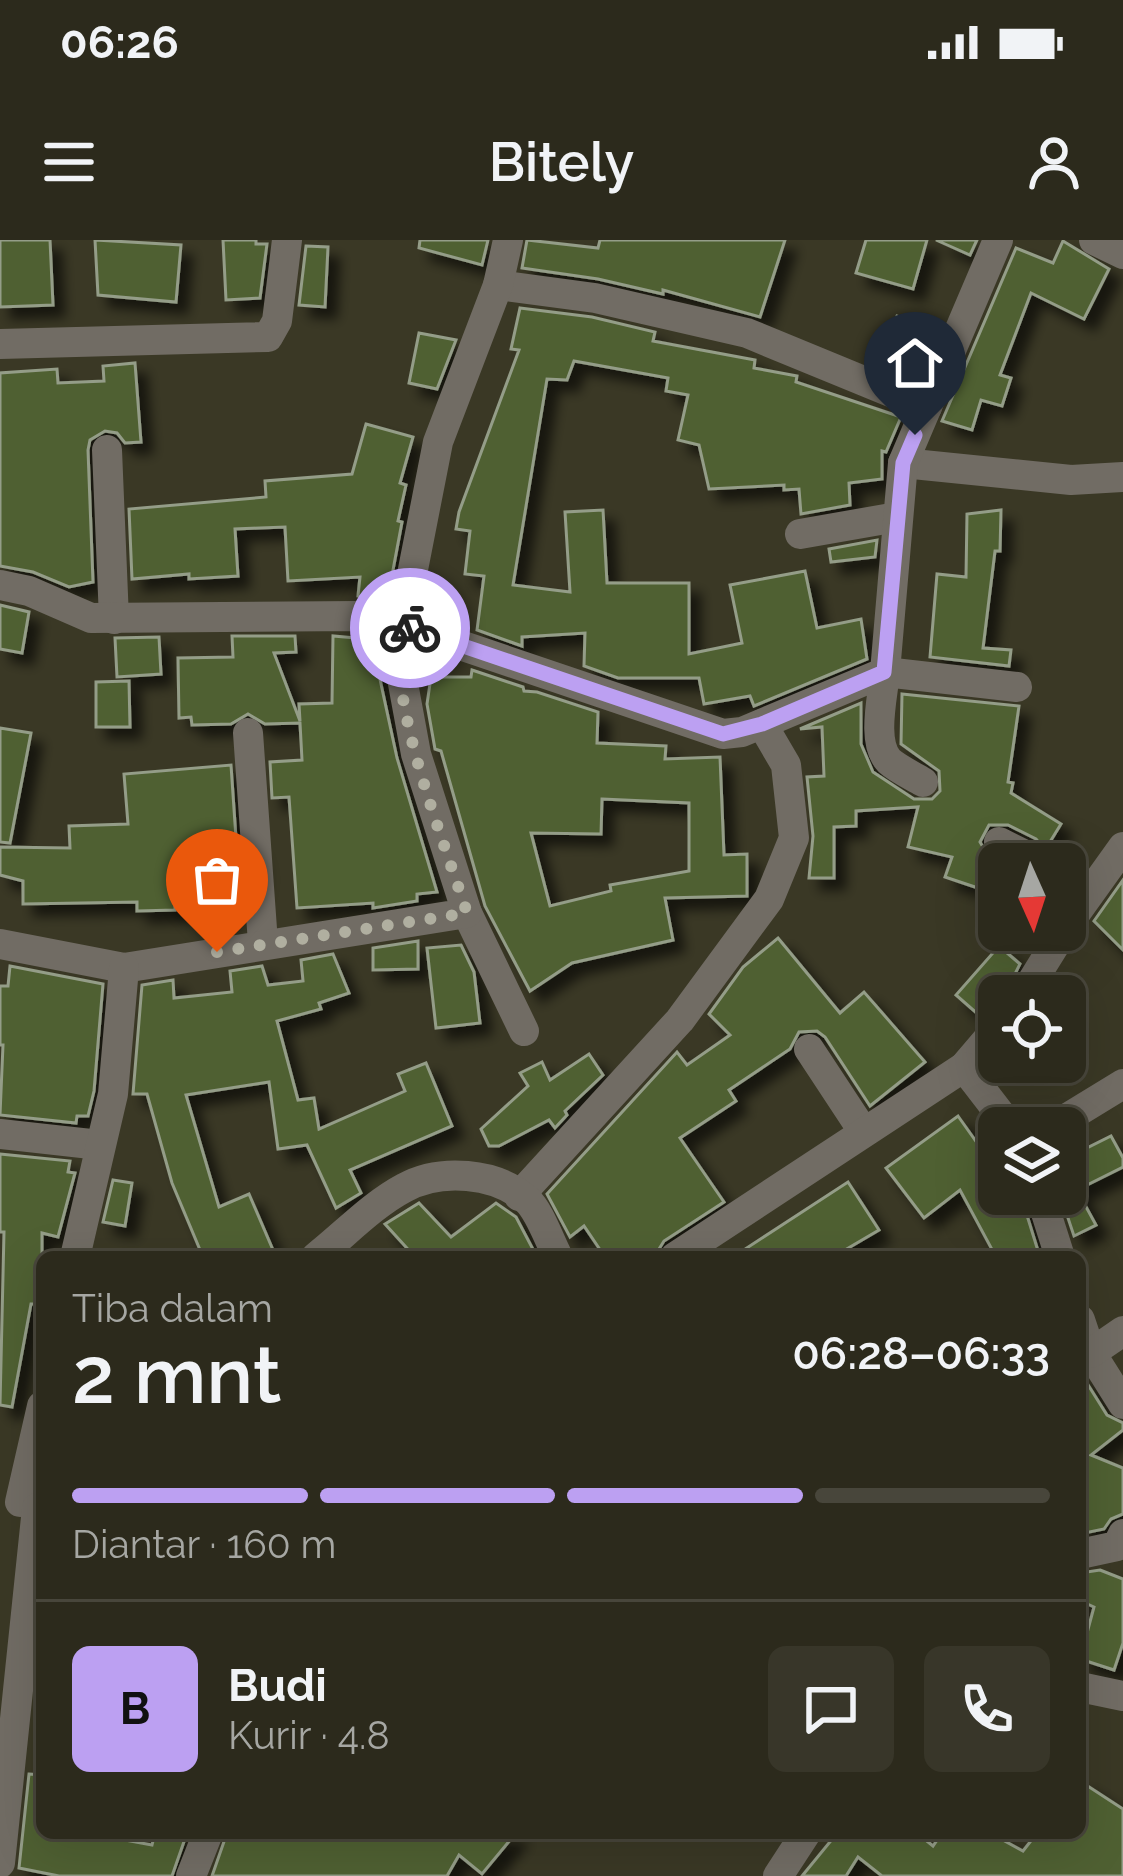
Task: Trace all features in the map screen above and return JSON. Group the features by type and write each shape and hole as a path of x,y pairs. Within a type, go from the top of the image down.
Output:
{"street":[{"path":"0,344 268,337 277,321 287,240"},
{"path":"508,240 498,285 438,442 397,651 416,754 467,913 524,1031"},
{"path":"923,782 891,762 884,753 880,728 903,463 998,240"},
{"path":"1094,240 1123,254"},
{"path":"498,285 595,298 747,333 927,407"},
{"path":"107,450 114,619"},
{"path":"903,463 1071,480 1123,477"},
{"path":"800,534 897,517"},
{"path":"0,585 29,591 91,618 358,616 401,626 723,734 762,724 884,672 1017,687"},
{"path":"519,1196 680,1020 769,899 794,838 786,765 762,724"},
{"path":"248,733 263,944"},
{"path":"1086,894 1123,847"},
{"path":"0,944 124,968 467,913"},
{"path":"76,1251 113,1094 124,968"},
{"path":"808,1049 863,1131"},
{"path":"684,1251 964,1066 978,1050"},
{"path":"964,1066 995,1107"},
{"path":"1085,1107 1123,1084"},
{"path":"0,1134 100,1145"},
{"path":"324,1251 410,1185 464,1176 498,1182 529,1202 555,1251"},
{"path":"1047,1215 1058,1251"},
{"path":"1090,1353 1123,1331"},
{"path":"1086,1340 1123,1404"},
{"path":"0,1863 25,1505 36,1441"},
{"path":"1086,1553 1117,1546 1123,1534"},
{"path":"1086,1688 1123,1696"},
{"path":"191,1876 206,1839"},
{"path":"778,1876 802,1839"}],"building":[{"path":"0,240 50,240 53,305 0,307"},
{"path":"95,240 181,245 176,302 98,295"},
{"path":"223,240 267,244 260,298 226,300"},
{"path":"420,240 488,240 482,265 419,248"},
{"path":"527,240 598,248 600,240 785,240 760,317 663,290 663,294 522,268"},
{"path":"866,240 927,240 913,289 856,273"},
{"path":"936,240 977,240 970,255"},
{"path":"1063,241 1109,269 1084,319 1031,293 1000,375 1011,378 1002,406 981,400 972,430 942,421 1016,248 1053,263"},
{"path":"306,246 328,247 325,307 299,305"},
{"path":"520,308 592,317 655,332 653,341 755,360 754,368 797,376 796,382 901,417 886,452 882,451 882,479 849,483 850,505 801,514 799,489 784,490 784,485 709,489 699,445 678,440 688,395 666,391 668,378 574,361 567,380 547,379 513,585 570,592 565,512 603,510 607,583 689,583 689,654 742,643 730,585 805,571 817,628 861,619 867,659 754,706 750,696 704,704 699,678 618,678 584,666 585,633 522,637 522,646 477,630 484,576 465,574 470,531 456,529 519,350 511,349"},
{"path":"897,316 938,331 916,382 878,366"},
{"path":"419,333 456,340 437,389 409,383"},
{"path":"135,363 141,442 125,443 117,433 105,431 90,440 88,450 93,582 69,587 33,572 0,566 0,373 57,369 58,383 104,381 103,366"},
{"path":"366,424 413,437 400,483 406,485 398,521 402,522 387,602 358,596 360,577 288,581 285,527 235,529 238,576 132,579 129,509 266,497 265,481 352,474"},
{"path":"1001,510 1000,551 995,551 983,648 1011,650 1009,666 930,657 937,574 966,577 967,514"},
{"path":"877,540 875,557 831,562 829,549"},
{"path":"0,605 29,612 22,653 0,649"},
{"path":"232,636 295,636 296,652 274,653 300,721 299,704 332,703 333,636 379,640 378,670 397,758 437,892 417,894 417,901 373,908 373,903 297,908 289,797 272,798 270,762 302,760 300,723 265,724 248,714 231,724 192,725 191,717 179,718 178,658 233,657"},
{"path":"159,637 161,674 117,677 115,638"},
{"path":"472,670 598,712 597,743 666,746 665,759 720,757 724,855 747,854 747,896 665,898 673,940 572,963 530,991 485,906 441,751 435,749 427,704 431,677 471,677","holes":["602,799 689,803 689,871 610,885 611,891 550,906 531,833 601,834"]},
{"path":"129,681 130,727 96,727 96,682"},
{"path":"902,694 1019,706 1008,782 1013,783 1011,793 1061,824 1049,843 1039,843 1008,825 989,825 978,843 978,888 945,877 952,857 908,847 918,807 856,811 856,826 834,827 834,878 809,878 813,836 807,777 824,776 822,727 800,729 861,703 861,744 873,772 914,799 932,799 940,791 939,771 901,744"},
{"path":"0,728 31,733 10,843 0,842"},
{"path":"231,765 240,897 175,910 137,911 137,902 23,904 23,881 0,875 0,847 70,848 69,826 128,824 124,774"},
{"path":"1123,880 1123,950 1094,921"},
{"path":"778,938 840,1013 864,992 925,1062 870,1106 825,1037 817,1031 799,1032 790,1049 729,1090 736,1101 680,1138 724,1202 664,1241 658,1251 601,1251 584,1226 570,1237 547,1194 677,1052 687,1065 730,1035 709,1014 743,967"},
{"path":"418,941 418,969 373,970 373,948"},
{"path":"461,945 474,972 480,1023 436,1028 427,948"},
{"path":"995,951 1005,951 1020,964 1014,975 978,975 978,1014 956,995"},
{"path":"333,954 349,993 319,1003 321,1009 277,1021 298,1100 314,1098 319,1129 405,1091 398,1074 426,1063 452,1126 350,1170 361,1193 336,1208 307,1145 278,1149 269,1082 186,1095 219,1207 249,1194 273,1251 200,1251 172,1183 147,1094 133,1094 142,985 173,980 174,998 232,992 230,971 262,966 268,985 303,981 301,960"},
{"path":"10,966 103,984 94,1091 88,1116 77,1116 76,1123 0,1115 0,986 8,986"},
{"path":"589,1054 603,1075 565,1111 567,1115 555,1128 549,1120 499,1146 489,1146 481,1129 528,1086 520,1073 542,1062 550,1080"},
{"path":"958,1116 978,1144 978,1215 1027,1215 1038,1251 993,1251 960,1190 924,1218 886,1168"},
{"path":"1111,1136 1123,1167 1086,1186 1086,1148"},
{"path":"0,1154 70,1161 68,1172 75,1173 58,1237 42,1233 42,1251 36,1251 36,1304 31,1304 12,1407 0,1405 4,1232 0,1232"},
{"path":"113,1180 132,1183 125,1226 103,1222"},
{"path":"848,1182 879,1230 843,1251 742,1251"},
{"path":"419,1203 451,1237 496,1203 516,1217 534,1251 410,1251 385,1224"},
{"path":"1086,1207 1096,1225 1074,1236 1067,1215 1086,1215"},
{"path":"1086,1382 1107,1415 1123,1423 1123,1430 1091,1455 1123,1468 1123,1514 1104,1529 1086,1533"},
{"path":"1100,1570 1123,1579 1123,1643 1114,1670 1086,1661 1094,1607 1086,1603 1086,1572"},
{"path":"29,1774 36,1775 36,1839 120,1839 152,1845 154,1839 185,1839 172,1876 59,1876 19,1868"},
{"path":"1086,1785 1123,1809 1123,1876 882,1876 858,1857 846,1876 802,1876 832,1839 924,1839 933,1846 938,1839 1001,1839 1023,1851 1032,1839 1086,1839"},
{"path":"225,1839 511,1839 482,1874 459,1855 447,1876 212,1876"}],"way so far":[{"path":"217,952 467,913 416,754 397,651 401,626 410,628"}],"route":[{"path":"410,628 723,734 762,724 884,672 903,463 915,435"}]}
